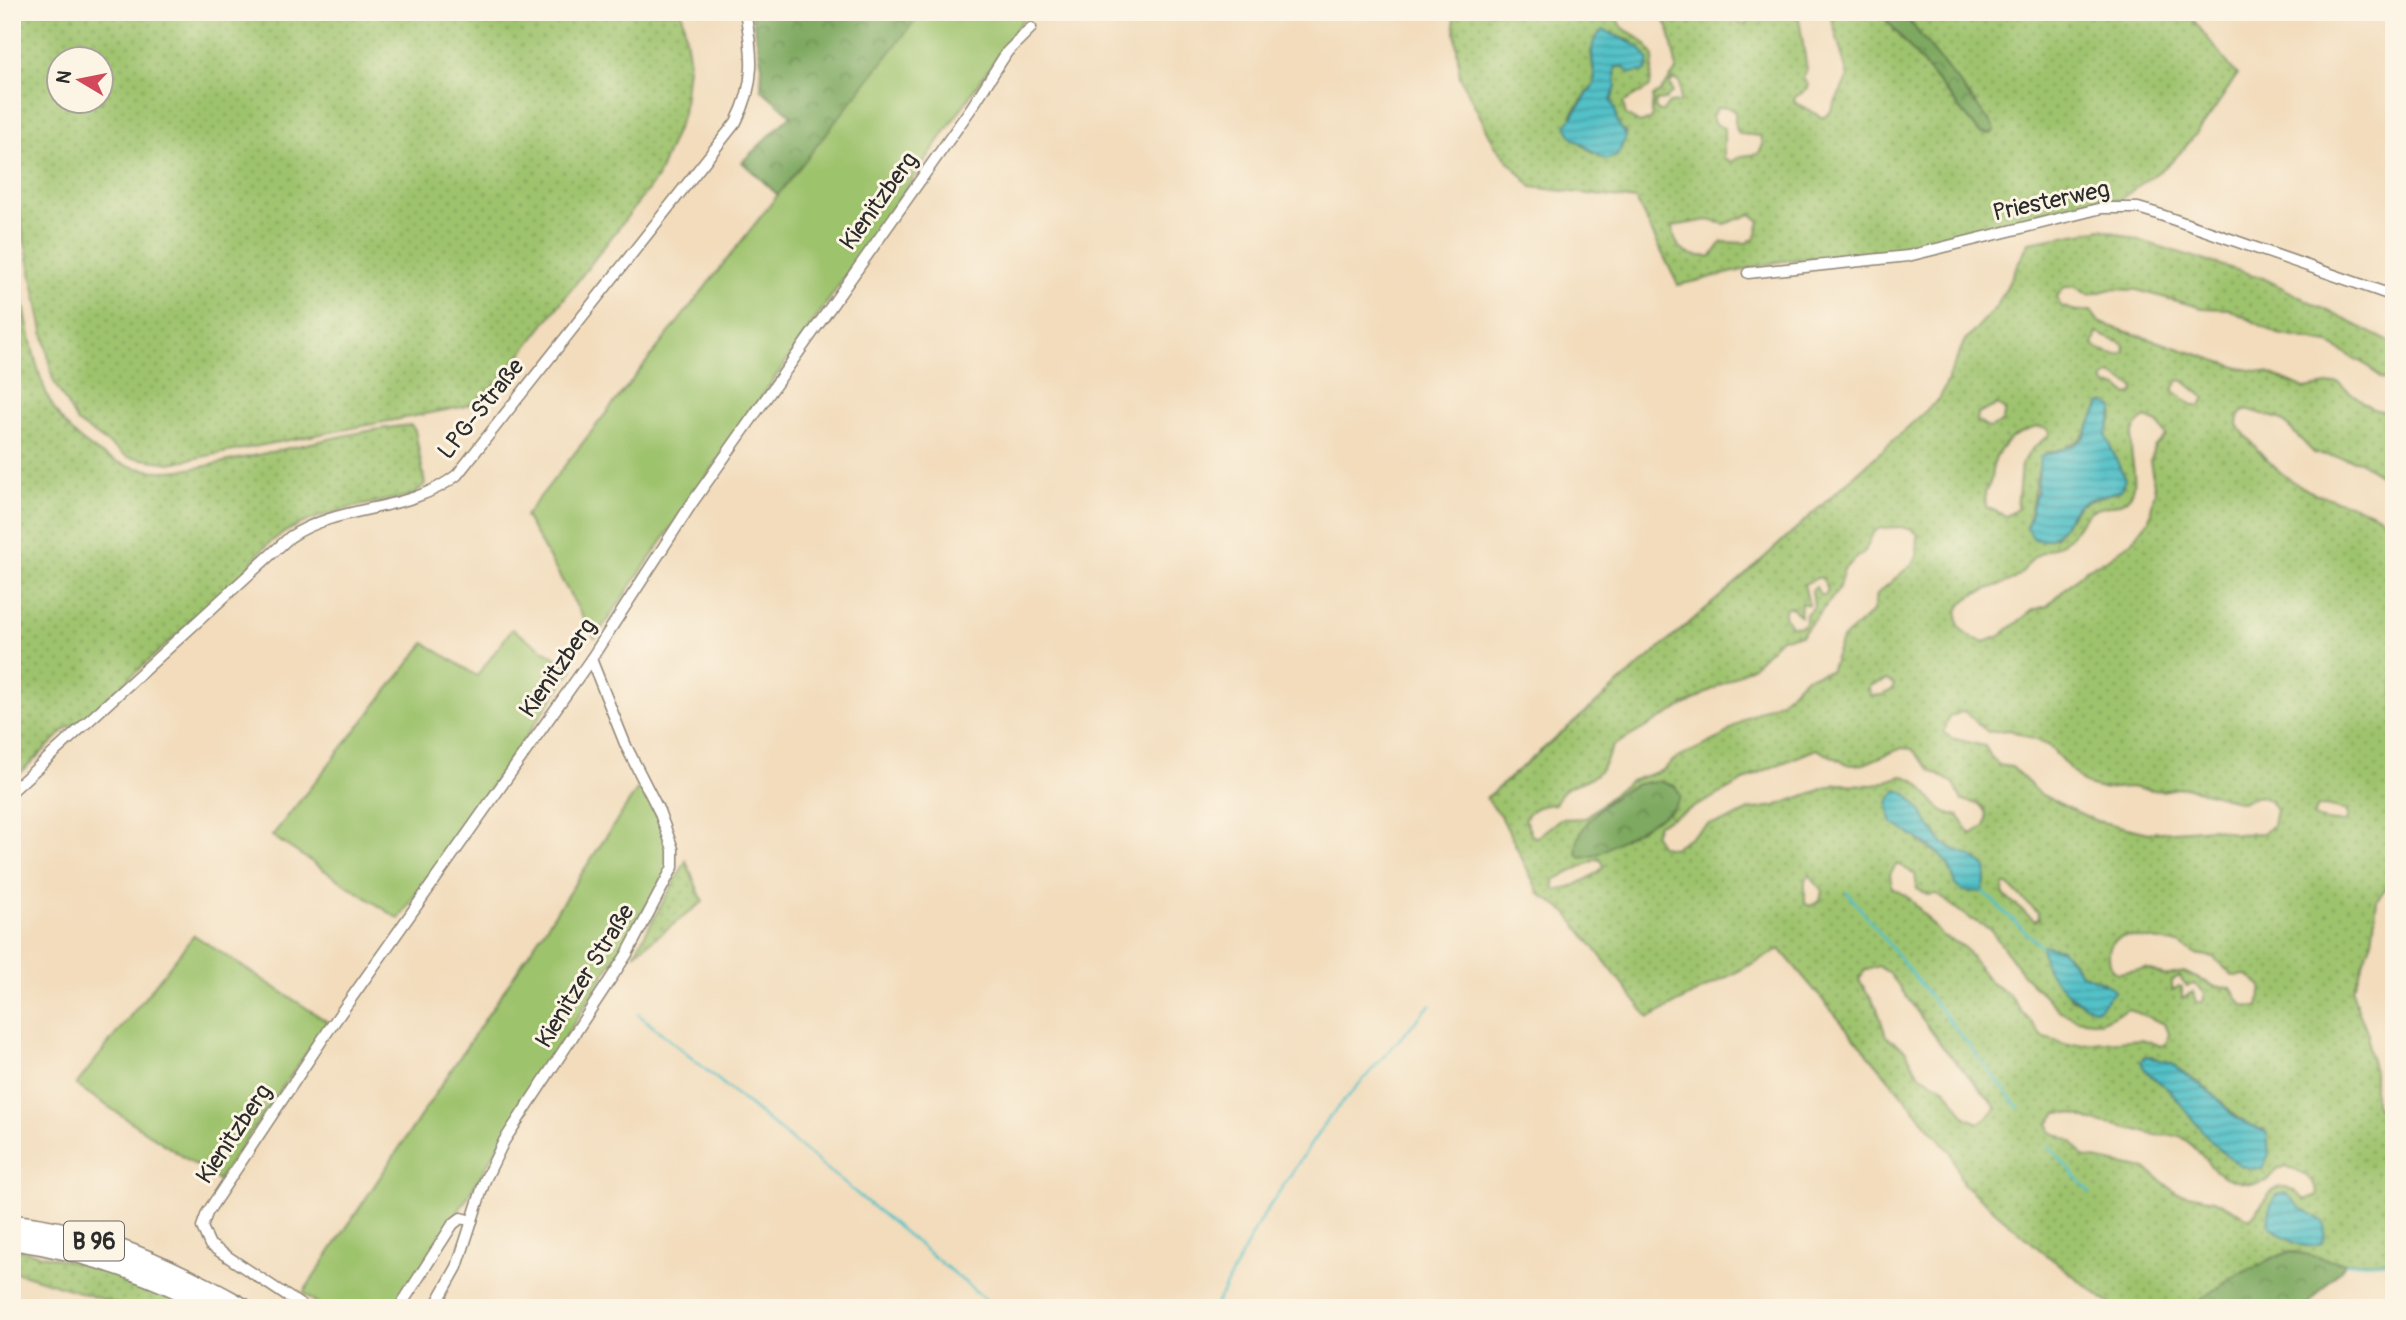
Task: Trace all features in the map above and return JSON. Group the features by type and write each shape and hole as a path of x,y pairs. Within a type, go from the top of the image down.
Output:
{"highway":[{"name":"B 96","path":"12,1224 68,1234 142,1257 200,1283 244,1308"},
{"name":"B 96","path":"12,1240 54,1247 139,1272 215,1308"}],"street":[{"name":"LPG-Straße","path":"12,791 290,537 324,518 412,498 457,475 736,122 748,96 752,72 744,12"},
{"name":"Kienitzberg","path":"305,1308 210,1245 202,1227 207,1213 328,1031 591,659 686,512 964,118 1007,52 1031,28"},
{"name":"Priesterweg","path":"1748,273 1908,256 2072,214 2121,206 2155,213 2394,296"},
{"name":"Kienitzer Straße","path":"434,1308 457,1267 485,1180 504,1141 627,954 673,867 673,849 659,811 626,746 591,659"},
{"path":"399,1308 453,1224 461,1219 472,1221"}],"green space":[{"path":"12,12 682,12 689,57 683,114 657,178 502,379 476,402 462,407 170,463 128,457 77,422 53,380 12,179"},
{"path":"751,12 922,12 778,195 742,162 791,115 761,89 762,65"},
{"path":"922,12 1028,12 595,638 525,516"},
{"path":"1453,12 1616,12 1622,27 1639,38 1654,56 1650,87 1623,103 1626,115 1640,123 1651,119 1653,96 1660,92 1677,69 1664,20 1641,12 1735,12 1739,23 1744,25 1748,23 1745,12 1798,12 1807,69 1803,78 1808,85 1805,91 1795,97 1794,102 1823,118 1831,111 1848,77 1830,12 1880,12 1980,133 1991,134 1995,130 1902,12 2187,12 2237,75 2208,119 2183,149 2168,165 2121,200 2100,202 1907,249 1782,261 1678,285 1636,200 1532,187 1496,147 1460,77","holes":["1613,35 1631,41 1628,70 1622,66 1615,68 1616,86 1611,101 1619,127 1626,133 1593,153 1573,138 1572,114 1595,82 1591,51","1674,79 1680,82 1680,102 1669,103 1663,111 1658,111 1655,108 1656,101 1665,100 1673,92 1670,83","1727,107 1735,111 1735,129 1740,134 1761,136 1763,145 1758,154 1742,156 1731,162 1724,159 1724,128 1714,123 1712,116 1717,108","1751,214 1760,221 1756,237 1746,243 1722,242 1712,256 1689,254 1676,242 1673,226 1708,220 1725,224"]},
{"path":"1880,12 1902,12 1991,123 1995,130 1991,134 1980,133"},
{"path":"2102,229 2263,278 2394,344 2393,382 2381,379 2371,368 2328,343 2278,334 2229,309 2202,308 2137,290 2111,289 2089,295 2075,287 2065,287 2057,296 2060,306 2076,311 2091,311 2099,322 2109,326 2240,368 2268,373 2305,389 2338,383 2373,409 2394,414 2394,487 2360,461 2314,453 2282,420 2247,409 2238,417 2237,425 2262,455 2291,481 2314,493 2366,510 2394,526 2394,877 2377,900 2372,941 2353,989 2354,999 2368,1034 2368,1049 2374,1072 2374,1104 2380,1110 2394,1109 2394,1260 2346,1263 2290,1251 2233,1277 2190,1308 2115,1308 2043,1252 1963,1184 1951,1153 1780,949 1649,1018 1567,913 1539,893 1502,818 1486,798 1746,574 1940,398 1964,342 1997,306 2029,242","holes":["2097,333 2123,344 2125,352 2113,354 2093,345","2111,374 2134,387 2134,393 2128,395 2118,387 2106,385 2103,379","2178,380 2184,381 2205,398 2200,406 2193,406 2173,390","2100,404 2114,414 2107,431 2106,443 2122,472 2123,485 2120,490 2080,504 2055,537 2027,528 2037,478 2046,453 2068,447 2086,432","1997,405 2005,410 2002,423 1988,428 1977,421 1978,414","2146,418 2158,423 2166,436 2155,446 2150,461 2155,490 2149,520 2132,541 2108,559 2086,569 2047,606 2033,610 2000,636 1985,642 1964,633 1958,621 1958,611 1963,603 1979,592 2017,577 2035,557 2067,540 2091,511 2122,502 2131,494 2134,473 2132,438 2136,427","2038,427 2048,429 2050,434 2031,450 2021,465 2017,509 2006,516 1986,507 1985,492 1996,458 2010,439","1900,527 1913,530 1918,535 1917,555 1912,564 1877,594 1873,611 1842,639 1830,671 1806,677 1781,701 1747,717 1720,738 1675,759 1663,770 1628,782 1585,818 1560,819 1537,837 1532,836 1525,819 1527,815 1537,807 1555,804 1568,787 1595,775 1613,746 1752,667 1781,638 1801,635 1838,590 1844,569 1865,551 1873,533 1880,528","1822,578 1828,589 1825,595 1820,595 1816,587 1812,590 1814,607 1805,615 1805,624 1799,627 1791,626 1784,615 1786,608 1792,607 1800,616 1801,603 1809,605 1804,584","1886,680 1894,684 1892,690 1882,695 1870,696 1869,686","1964,711 1988,732 2010,730 2048,745 2084,784 2102,789 2129,787 2161,791 2185,787 2242,802 2259,796 2270,801 2276,810 2273,825 2263,833 2237,834 2213,828 2148,833 2094,820 2040,794 2012,767 1999,765 1985,746 1951,738 1944,733 1949,717","1902,748 1912,749 1931,771 1954,783 1962,801 1982,807 1986,815 1985,827 1971,834 1958,815 1940,808 1918,783 1902,776 1874,785 1837,784 1775,806 1750,810 1726,821 1709,824 1673,848 1661,846 1654,835 1658,824 1763,771 1816,749 1850,765 1864,764","1907,794 1942,842 1954,849 1955,885 1951,870 1933,850 1919,842","2325,806 2347,811 2348,817 2345,822 2313,816 2318,807","1597,859 1602,861 1604,867 1599,871 1567,888 1554,889 1554,880","1897,864 1915,874 1917,889 1928,895 1937,894 1967,917 1990,929 2023,975 2061,1012 2076,1019 2100,1022 2128,1009 2165,1024 2169,1034 2166,1044 2161,1046 2142,1039 2068,1045 2043,1037 2008,994 1990,982 1964,947 1941,935 1910,898 1892,888 1890,874","1810,875 1822,891 1820,901 1810,906 1805,903 1805,880","2004,885 2008,885 2038,913 2039,918 2035,921 2003,894","2127,936 2179,944 2195,954 2213,957 2233,976 2246,975 2262,986 2259,1007 2243,1006 2231,988 2216,987 2184,972 2164,976 2146,968 2118,973 2112,970 2110,947 2116,940","2068,955 2081,973 2104,983 2094,1009 2070,998","1878,966 1890,974 1942,1046 1997,1108 1980,1123 1966,1118 1946,1089 1919,1074 1905,1050 1886,1036 1877,1008 1859,980 1864,971","2179,976 2187,986 2195,984 2205,993 2203,1002 2196,1002 2193,992 2182,998 2182,987 2172,991 2172,981","2151,1056 2177,1068 2209,1091 2242,1121 2264,1130 2226,1156 2168,1089 2145,1070 2143,1058","2057,1113 2073,1114 2154,1135 2182,1138 2216,1171 2233,1180 2261,1183 2268,1180 2277,1169 2283,1167 2296,1170 2308,1177 2317,1195 2305,1200 2294,1191 2279,1187 2267,1197 2250,1219 2214,1200 2177,1193 2146,1169 2084,1157 2072,1141 2051,1132 2049,1123"]},
{"path":"12,237 27,322 43,385 60,418 84,443 98,452 130,466 147,470 181,470 411,425 415,430 425,484 414,495 320,516 277,537 259,552 247,571 85,719 67,728 12,781"},
{"path":"512,629 573,669 399,919 272,836 425,643 477,676"},
{"path":"643,781 671,848 668,871 399,1308 323,1308 303,1293"},
{"path":"1658,781 1675,786 1681,796 1672,810 1596,855 1582,858 1577,854 1577,844 1587,823 1605,804 1635,785"},
{"path":"686,861 703,902 634,954"},
{"path":"194,935 328,1022 218,1180 76,1085"},
{"path":"12,1248 106,1270 199,1308 130,1308 12,1271"},
{"path":"2290,1251 2346,1263 2305,1308 2190,1308 2233,1277"}],"water":[{"path":"1604,30 1638,46 1649,61 1646,71 1630,73 1622,66 1615,68 1616,86 1611,101 1617,121 1626,137 1617,156 1605,160 1573,138 1566,126 1595,83 1592,47"},
{"path":"2105,402 2114,408 2106,436 2125,479 2121,490 2083,502 2076,507 2057,534 2043,540 2034,539 2027,528 2037,490 2040,457 2075,445 2084,437 2100,404"},
{"path":"1897,790 1916,804 1945,845 1976,860 1987,869 1983,892 1962,891 1955,885 1947,863 1940,855 1891,822 1888,802"},
{"path":"2043,945 2061,949 2081,973 2115,991 2099,1008 2085,1005 2067,992 2051,974 2045,964"},
{"path":"2146,1056 2171,1063 2217,1098 2234,1117 2267,1133 2269,1154 2262,1169 2249,1168 2236,1162 2210,1140 2170,1091 2149,1074 2141,1061"},
{"path":"2285,1193 2300,1207 2322,1220 2325,1229 2322,1243 2315,1246 2300,1245 2286,1238 2268,1223 2271,1204 2277,1195"}],"waterway":[{"path":"1847,892 2019,1108"},
{"path":"1983,892 2042,947"},
{"path":"1214,1308 1259,1222 1327,1120 1430,1005"},
{"path":"638,1014 996,1308"},
{"path":"2049,1146 2090,1193"},
{"path":"2346,1264 2394,1261"}]}
